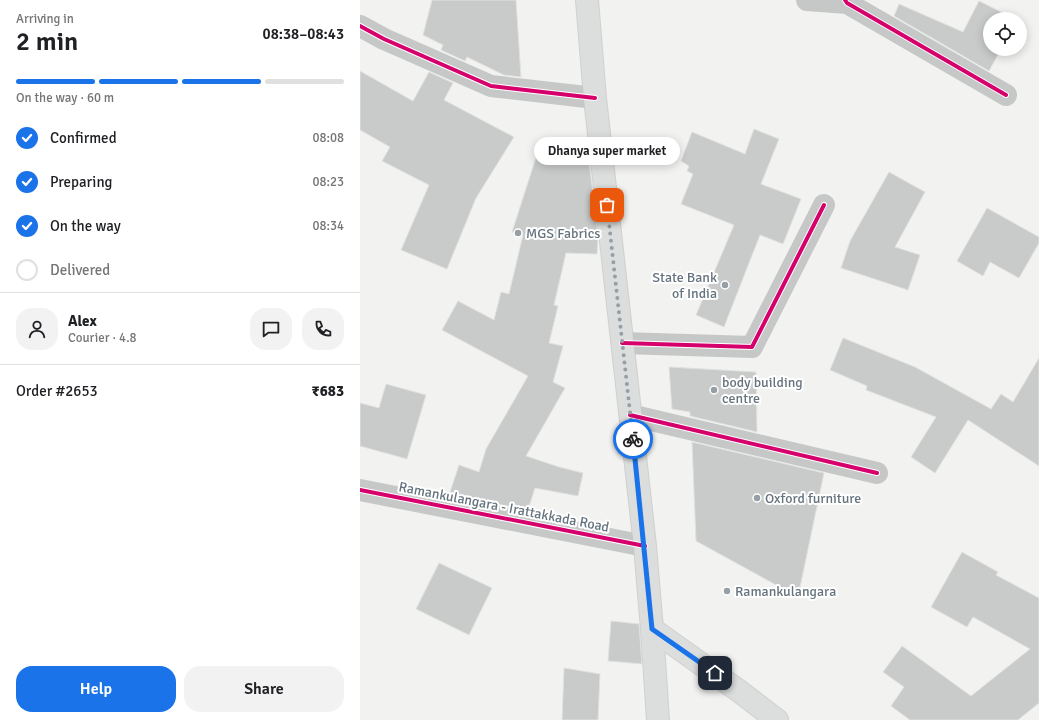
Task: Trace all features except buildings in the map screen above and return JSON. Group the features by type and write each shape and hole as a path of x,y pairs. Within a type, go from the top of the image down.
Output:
{"main road":[{"path":"587,0 595,98 644,546 652,629 658,720"},
{"path":"652,629 777,720"}],"street":[{"path":"807,0 846,2 1006,95"},
{"path":"360,26 384,39 491,86 595,98"},
{"path":"622,343 752,347 824,205"},
{"path":"630,415 877,473"},
{"name":"Ramankulangara - Irattakkada Road","path":"360,490 644,546"}],"cycle path":[{"path":"845,0 847,3 1006,95"},
{"path":"360,26 384,39 491,86 595,98"},
{"path":"622,343 752,347 824,205"},
{"path":"630,415 877,473"},
{"path":"360,490 645,546"}],"way so far":[{"path":"607,205 633,439"}],"place":[{"name":"Dhanya super market","path":"607,205"},
{"name":"MGS Fabrics","path":"518,233"},
{"name":"State Bank of India","path":"725,285"},
{"name":"body building centre","path":"714,390"},
{"name":"Oxford furniture","path":"757,498"},
{"name":"Ramankulangara","path":"727,591"}],"route":[{"path":"633,439 652,629 715,673"}]}
